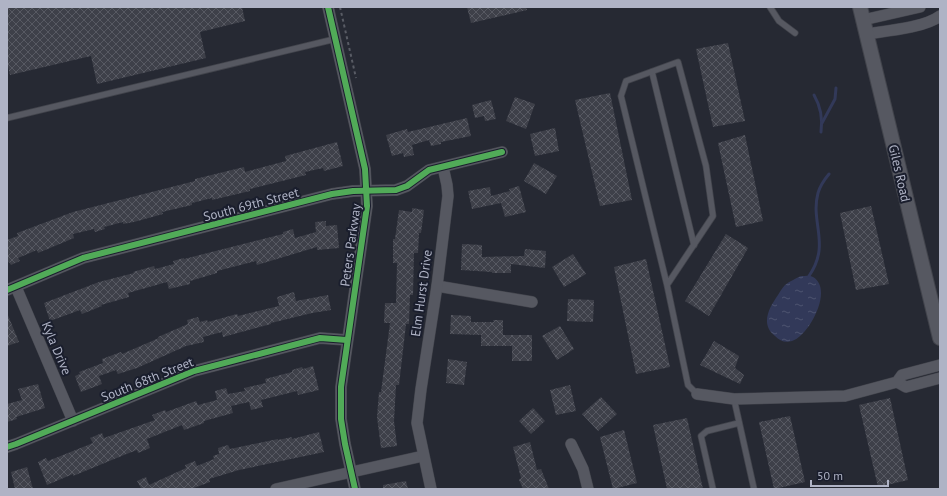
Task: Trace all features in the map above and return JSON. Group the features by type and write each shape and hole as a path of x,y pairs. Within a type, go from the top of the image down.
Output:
{"street":[{"name":"Peters Parkway","path":"328,7 365,169 367,191 367,206 340,387 340,419 355,489"},
{"path":"863,20 920,7"},
{"path":"863,20 893,30 933,21 940,16"},
{"name":"Giles Road","path":"863,20 940,338"},
{"name":"South 69th Street","path":"11,288 83,258 332,194 402,188 429,170 502,152"},
{"name":"Elm Hurst Drive","path":"431,489 417,423 437,286 448,196 443,167"},
{"path":"437,286 532,302"},
{"name":"Kyla Drive","path":"11,288 73,421"},
{"name":"South 68th Street","path":"7,447 194,371 320,338 347,340"},
{"path":"698,394 734,399 845,396 896,382 902,375 940,365"},
{"path":"896,382 906,387 940,378"},
{"path":"571,444 583,469 588,489"},
{"path":"276,489 423,456"}],"lane":[{"path":"770,7 779,20 795,33"},
{"path":"7,118 335,39"},
{"path":"667,286 712,216 706,166 678,62 626,81 621,96 667,286 688,385 698,394"},
{"path":"652,72 694,245"},
{"path":"734,399 754,489"},
{"path":"713,489 701,436 707,431 739,423"}],"path":[{"path":"340,7 356,80"}],"water":[{"path":"801,276 812,276 819,283 821,291 820,301 812,322 805,331 799,337 787,342 777,338 770,331 767,321 769,311 784,286"}],"building":[{"path":"7,7 242,7 245,21 200,32 206,58 97,84 91,56 10,75 7,62"},
{"path":"467,7 526,7 527,10 471,23"},
{"path":"728,43 745,121 713,127 696,49"},
{"path":"610,93 632,200 600,206 575,100"},
{"path":"515,97 535,104 526,129 506,121"},
{"path":"491,100 496,119 485,121 484,116 475,118 472,105"},
{"path":"467,118 471,136 441,142 441,144 431,146 429,140 412,145 414,155 404,157 403,153 392,156 386,135 407,129 408,132"},
{"path":"555,128 559,151 535,156 530,134"},
{"path":"745,135 763,221 736,227 718,143"},
{"path":"337,142 343,166 324,171 323,168 305,172 306,175 250,189 250,191 192,203 192,205 162,212 163,214 134,222 123,224 123,222 104,227 105,229 95,232 94,229 73,234 74,238 38,253 37,250 18,258 20,261 11,265 9,262 7,263 7,240 18,236 17,233 73,212 244,167 245,172 286,161 285,156"},
{"path":"534,163 557,176 546,194 524,181"},
{"path":"519,186 526,212 505,217 501,203 472,209 468,191 490,187 491,196 510,191 509,189"},
{"path":"871,206 889,284 856,290 840,213"},
{"path":"412,208 424,210 421,233 419,233 418,253 414,253 413,295 410,295 409,324 406,324 399,385 396,385 394,421 397,446 381,448 377,417 379,392 381,392 390,323 384,323 385,303 396,303 397,263 393,263 393,239 395,239 399,210 412,212"},
{"path":"326,221 326,226 337,225 339,248 317,250 317,247 257,265 256,261 217,271 217,273 190,281 190,284 169,289 167,282 128,293 129,297 101,305 102,306 82,314 80,310 50,321 44,303 99,282 154,266 155,269 174,264 173,261 283,234 283,232 293,229 295,238 316,232 315,222"},
{"path":"726,234 748,248 709,316 685,301"},
{"path":"462,244 482,245 482,257 524,256 525,249 546,251 545,268 511,264 511,273 461,270"},
{"path":"573,254 586,274 564,287 552,267"},
{"path":"646,259 670,367 636,374 614,267"},
{"path":"294,292 296,301 328,295 331,310 271,323 223,337 222,332 203,337 204,342 186,346 137,368 118,374 116,370 99,376 102,384 81,392 75,376 80,374 79,372 103,363 102,359 121,352 122,354 159,338 158,337 188,324 187,320 198,317 200,322 207,320 208,322 237,314 238,316 279,306 277,297"},
{"path":"568,299 594,300 593,322 567,321"},
{"path":"7,313 19,342 7,346"},
{"path":"451,315 471,316 471,322 494,322 493,320 503,320 503,335 532,335 532,361 512,361 512,346 481,346 481,335 450,334"},
{"path":"560,326 574,349 557,360 542,336"},
{"path":"714,341 739,356 735,368 744,375 740,384 700,365"},
{"path":"448,359 467,362 464,385 446,383"},
{"path":"313,366 319,390 298,395 297,391 261,400 263,407 251,410 249,402 231,406 233,413 204,421 204,423 184,430 182,425 147,439 150,448 138,453 137,450 47,485 38,462 46,458 48,461 93,443 90,438 102,433 104,438 155,420 152,415 165,410 166,412 196,401 198,405 217,400 215,391 226,388 228,394 245,391 244,388 266,383 265,379 292,372 292,370 302,367 303,369"},
{"path":"38,384 45,408 16,417 17,419 7,422 7,404 22,400 18,389"},
{"path":"570,385 576,411 556,415 550,390"},
{"path":"601,397 617,414 598,431 582,414"},
{"path":"890,398 908,480 878,487 859,405"},
{"path":"533,408 545,421 531,434 519,421"},
{"path":"790,416 805,482 774,489 759,422"},
{"path":"687,418 703,489 667,489 653,425"},
{"path":"624,430 637,483 613,489 600,437"},
{"path":"319,432 324,452 239,470 209,479 210,482 191,489 139,489 141,488 137,481 146,477 149,485 186,468 185,465 195,461 197,466 214,459 213,456 219,454 218,448 228,445 230,449 278,439 292,437 292,439"},
{"path":"530,442 537,470 541,469 549,489 523,489 519,480 521,478 513,447"},
{"path":"27,467 33,489 15,489 11,472"},
{"path":"406,481 408,489 383,489 383,485"}],"waterway":[{"path":"822,123 835,99 836,88"},
{"path":"814,95 821,113 821,132"},
{"path":"809,276 819,254 819,234 816,214 818,193 822,183 829,174"}],"cycle path":[{"path":"328,7 365,169 367,206 341,387 341,419 355,489"},
{"path":"7,290 83,258 332,194 353,191 396,190 407,186 429,170 502,152"},
{"path":"7,447 194,371 320,338 347,340"}]}
